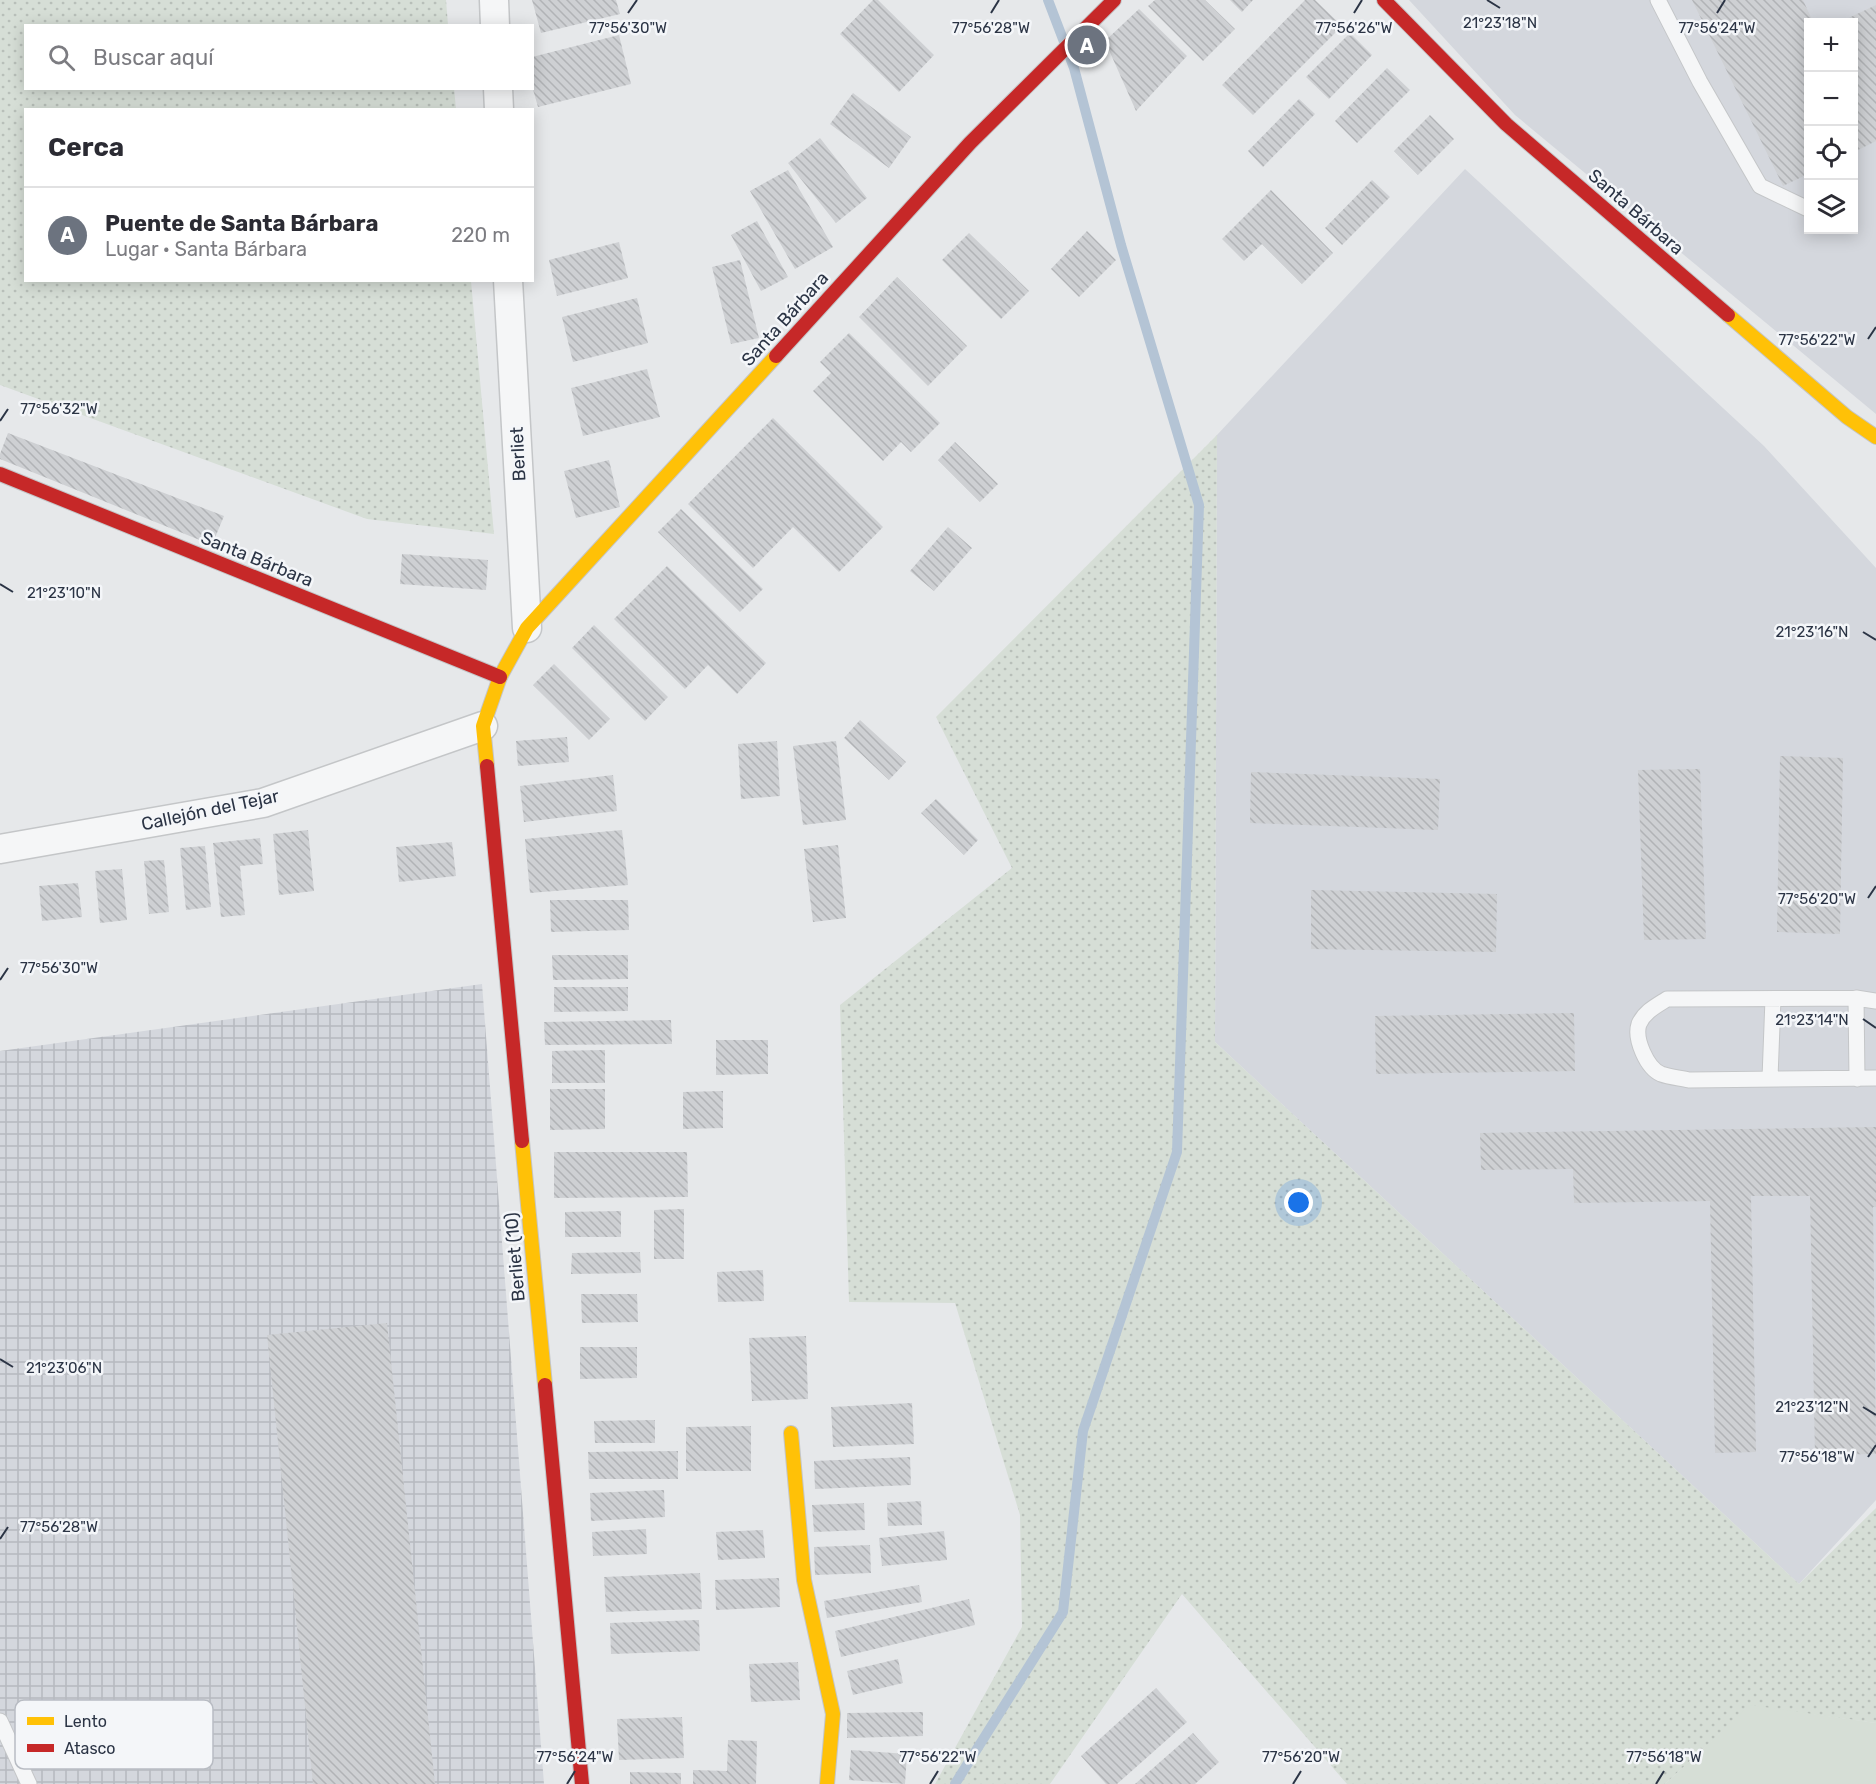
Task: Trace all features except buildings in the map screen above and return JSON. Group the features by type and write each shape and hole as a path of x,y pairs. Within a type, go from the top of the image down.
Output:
{"street":[{"path":"494,0 495,24"},
{"name":"Santa Bárbara","path":"483,726 500,677 527,628 970,143 1114,0"},
{"name":"Santa Bárbara","path":"1384,0 1506,124 1847,417 1876,437"},
{"path":"498,90 499,108"},
{"name":"Berliet","path":"508,282 527,628"},
{"name":"Santa Bárbara","path":"0,474 500,677"},
{"name":"Callejón del Tejar","path":"0,849 263,803 483,726"},
{"name":"Berliet (10)","path":"483,726 582,1784"},
{"path":"791,1433 804,1580 833,1714 827,1784"}],"lane":[{"path":"1659,0 1700,82 1760,186 1804,208"},
{"path":"1856,998 1857,1079"},
{"path":"1876,1001 1856,998 1667,999 1649,1010 1639,1026 1643,1052 1659,1073 1689,1080 1876,1078"},
{"path":"1770,1078 1773,999"},
{"path":"0,1721 15,1754"},
{"path":"22,1769 29,1784"}],"shaded area":[{"path":"0,0 446,0 448,24 24,24 24,90 454,90 456,108 24,108 24,282 471,282 494,534 367,519 0,385"},
{"path":"1409,0 1876,0 1876,414 1515,115"},
{"path":"1465,169 1764,446 1876,568 1876,1500 1799,1584 1215,1042 1217,435"},
{"path":"1217,435 1215,1042 1799,1584 1876,1508 1876,1723 1750,1706 1665,1784 1347,1784 1182,1594 1050,1784 935,1784 1022,1627 1020,1515 955,1303 849,1302 840,1005 1012,868 936,717"},
{"path":"482,984 544,1784 0,1784 0,1051"},
{"path":"1750,1705 1876,1723 1876,1784 1665,1784"}],"waterway":[{"path":"955,1784 1063,1612 1083,1431 1177,1152 1199,505 1121,245 1074,68 1048,0"}],"traffic: slow":[{"path":"1728,315 1847,417 1876,437"},
{"path":"487,766 483,726 500,677 527,628 776,356"},
{"path":"522,1141 545,1385"},
{"path":"791,1433 804,1580 833,1714 827,1784"}],"traffic: jam":[{"path":"776,356 970,143 1114,0"},
{"path":"1384,0 1506,124 1728,315"},
{"path":"0,474 500,677"},
{"path":"487,766 522,1141"},
{"path":"545,1385 582,1784"}],"place":[{"name":"Puente de Santa Bárbara","path":"1087,45"}]}
